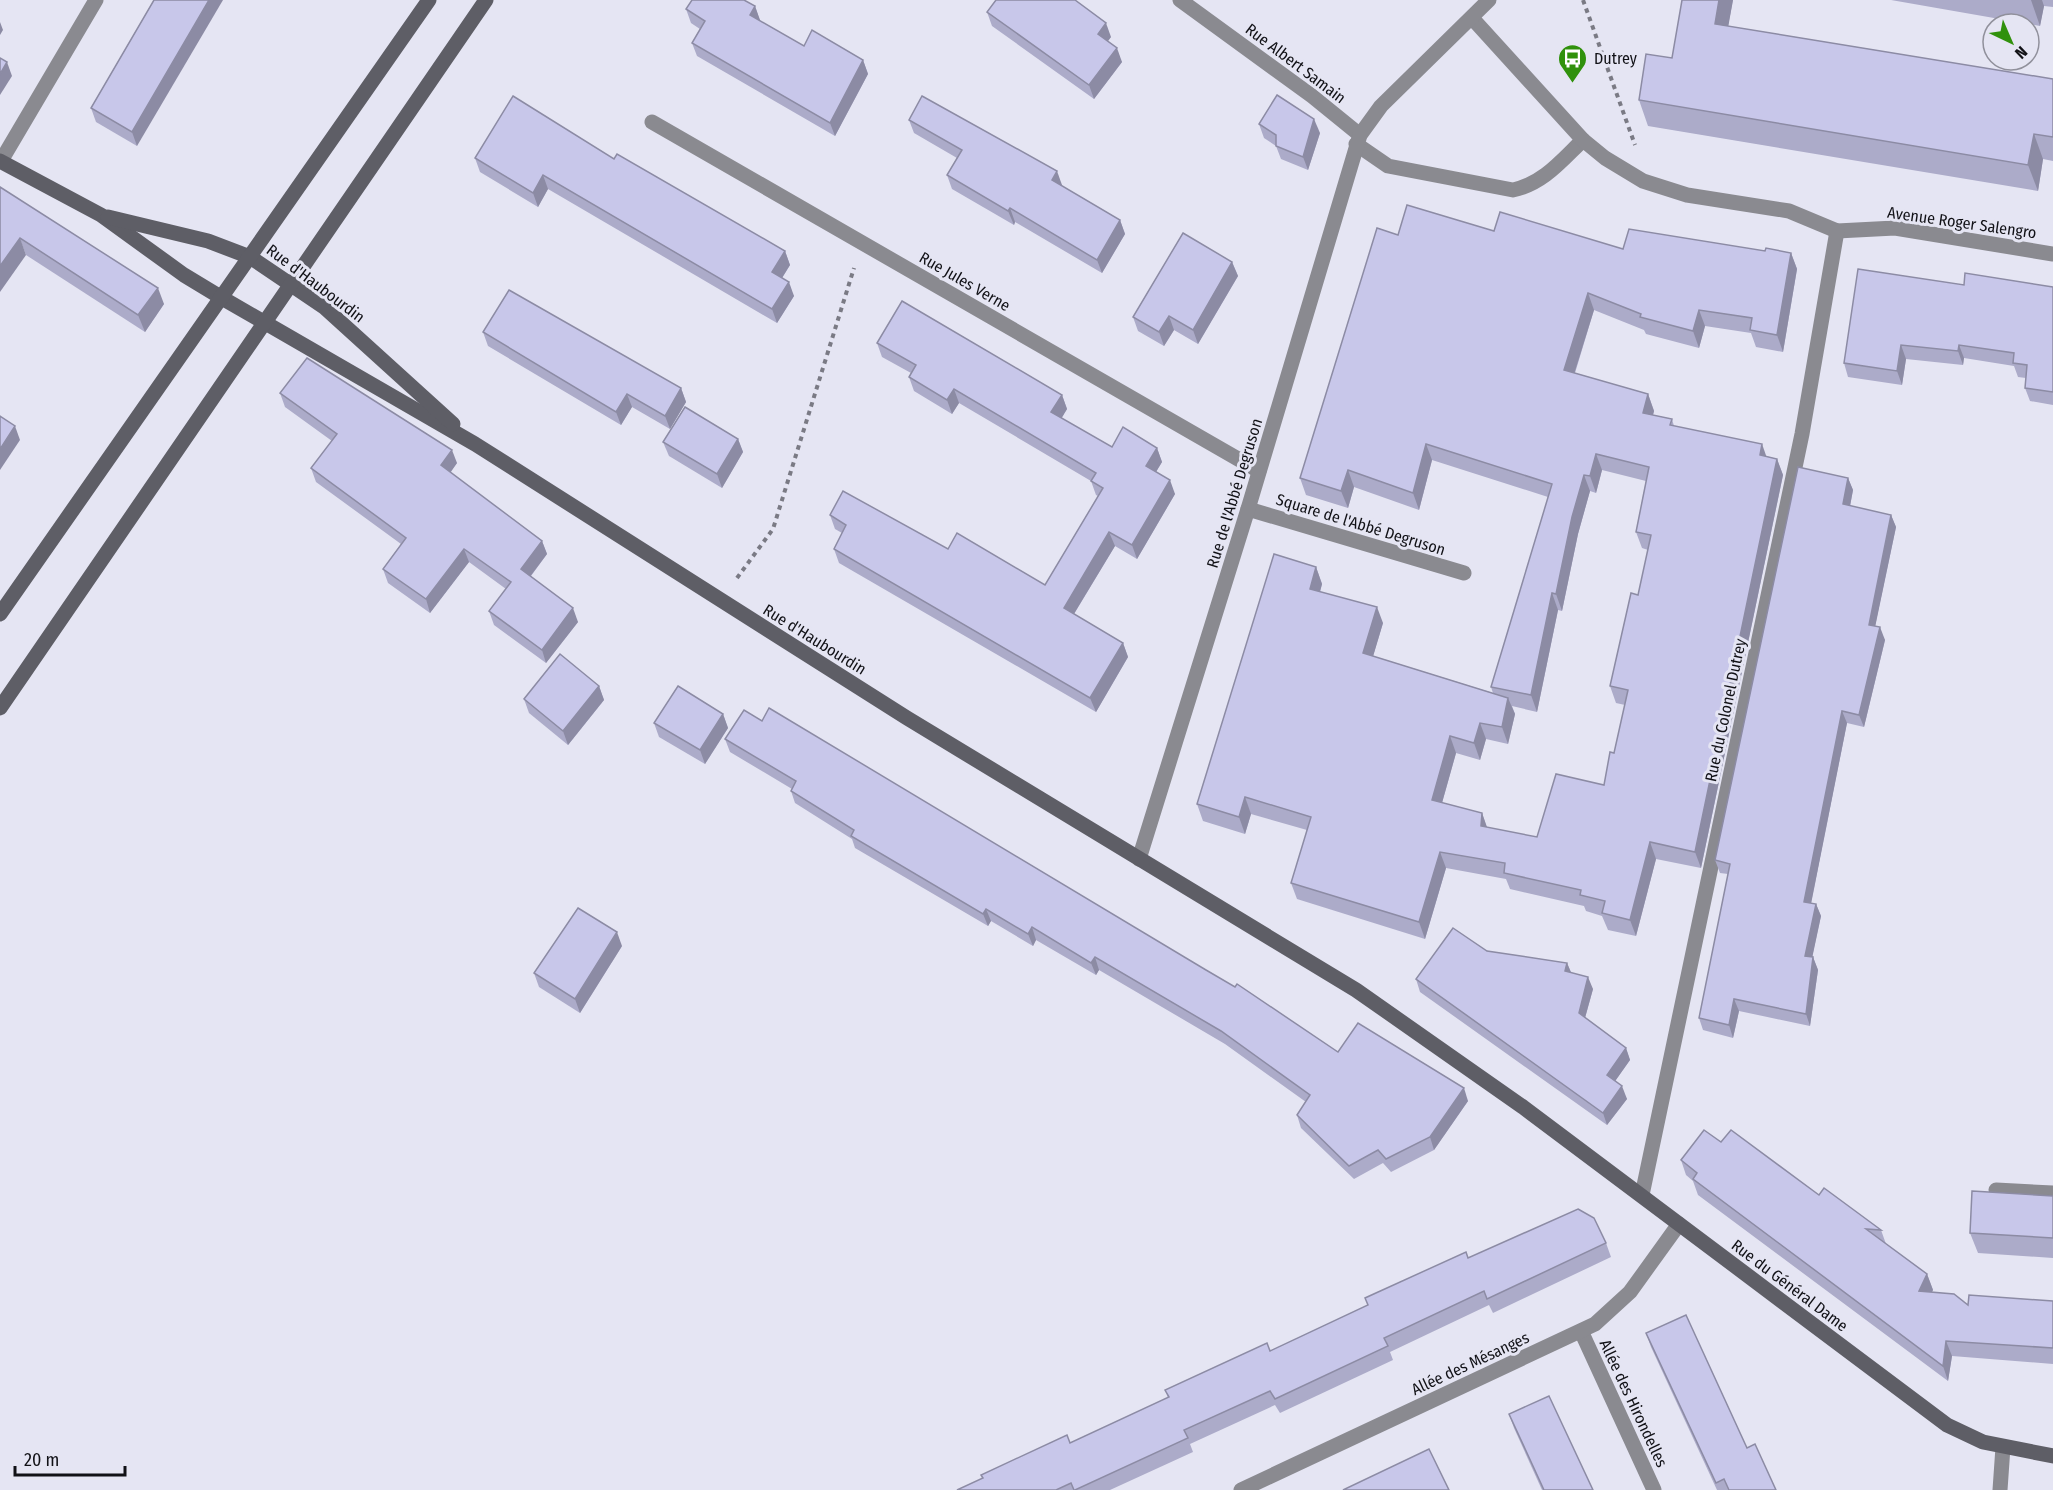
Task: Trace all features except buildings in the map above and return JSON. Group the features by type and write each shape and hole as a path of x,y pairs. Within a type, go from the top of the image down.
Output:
{"street":[{"path":"0,161 96,0"},
{"path":"0,614 429,0"},
{"path":"0,708 486,0"},
{"name":"Rue Albert Samain","path":"1180,0 1312,96 1388,166 1514,190 1530,187 1583,140"},
{"name":"Rue de l'Abbé Degruson","path":"1139,859 1248,509 1358,140 1381,106 1489,0"},
{"name":"Avenue Roger Salengro","path":"1472,18 1583,140 1605,158 1648,182 1688,195 1789,211 1837,231 1895,228 2053,254"},
{"name":"Rue Jules Verne","path":"652,122 1259,471"},
{"name":"Rue d'Haubourdin","path":"0,161 101,215 222,298 475,444 898,713 1356,990 1522,1107"},
{"name":"Rue d'Haubourdin","path":"101,215 208,241 250,256 291,282 349,328 475,444"},
{"name":"Rue du Colonel Dutrey","path":"1642,1196 1802,434 1837,231"},
{"name":"Square de l'Abbé Degruson","path":"1248,509 1464,573"},
{"name":"Rue du Général Dame","path":"1522,1107 1947,1425 1966,1435 2003,1447 2053,1456"},
{"path":"1996,1190 2053,1193"},
{"name":"Allée des Mésanges","path":"1241,1490 1595,1324 1621,1303 1679,1224"},
{"name":"Allée des Hirondelles","path":"1581,1331 1654,1490"},
{"path":"2000,1490 2003,1447"}],"path":[{"path":"1583,0 1648,182"},
{"path":"721,601 773,529 862,243"}],"place":[{"name":"Dutrey","path":"1573,84"}]}
